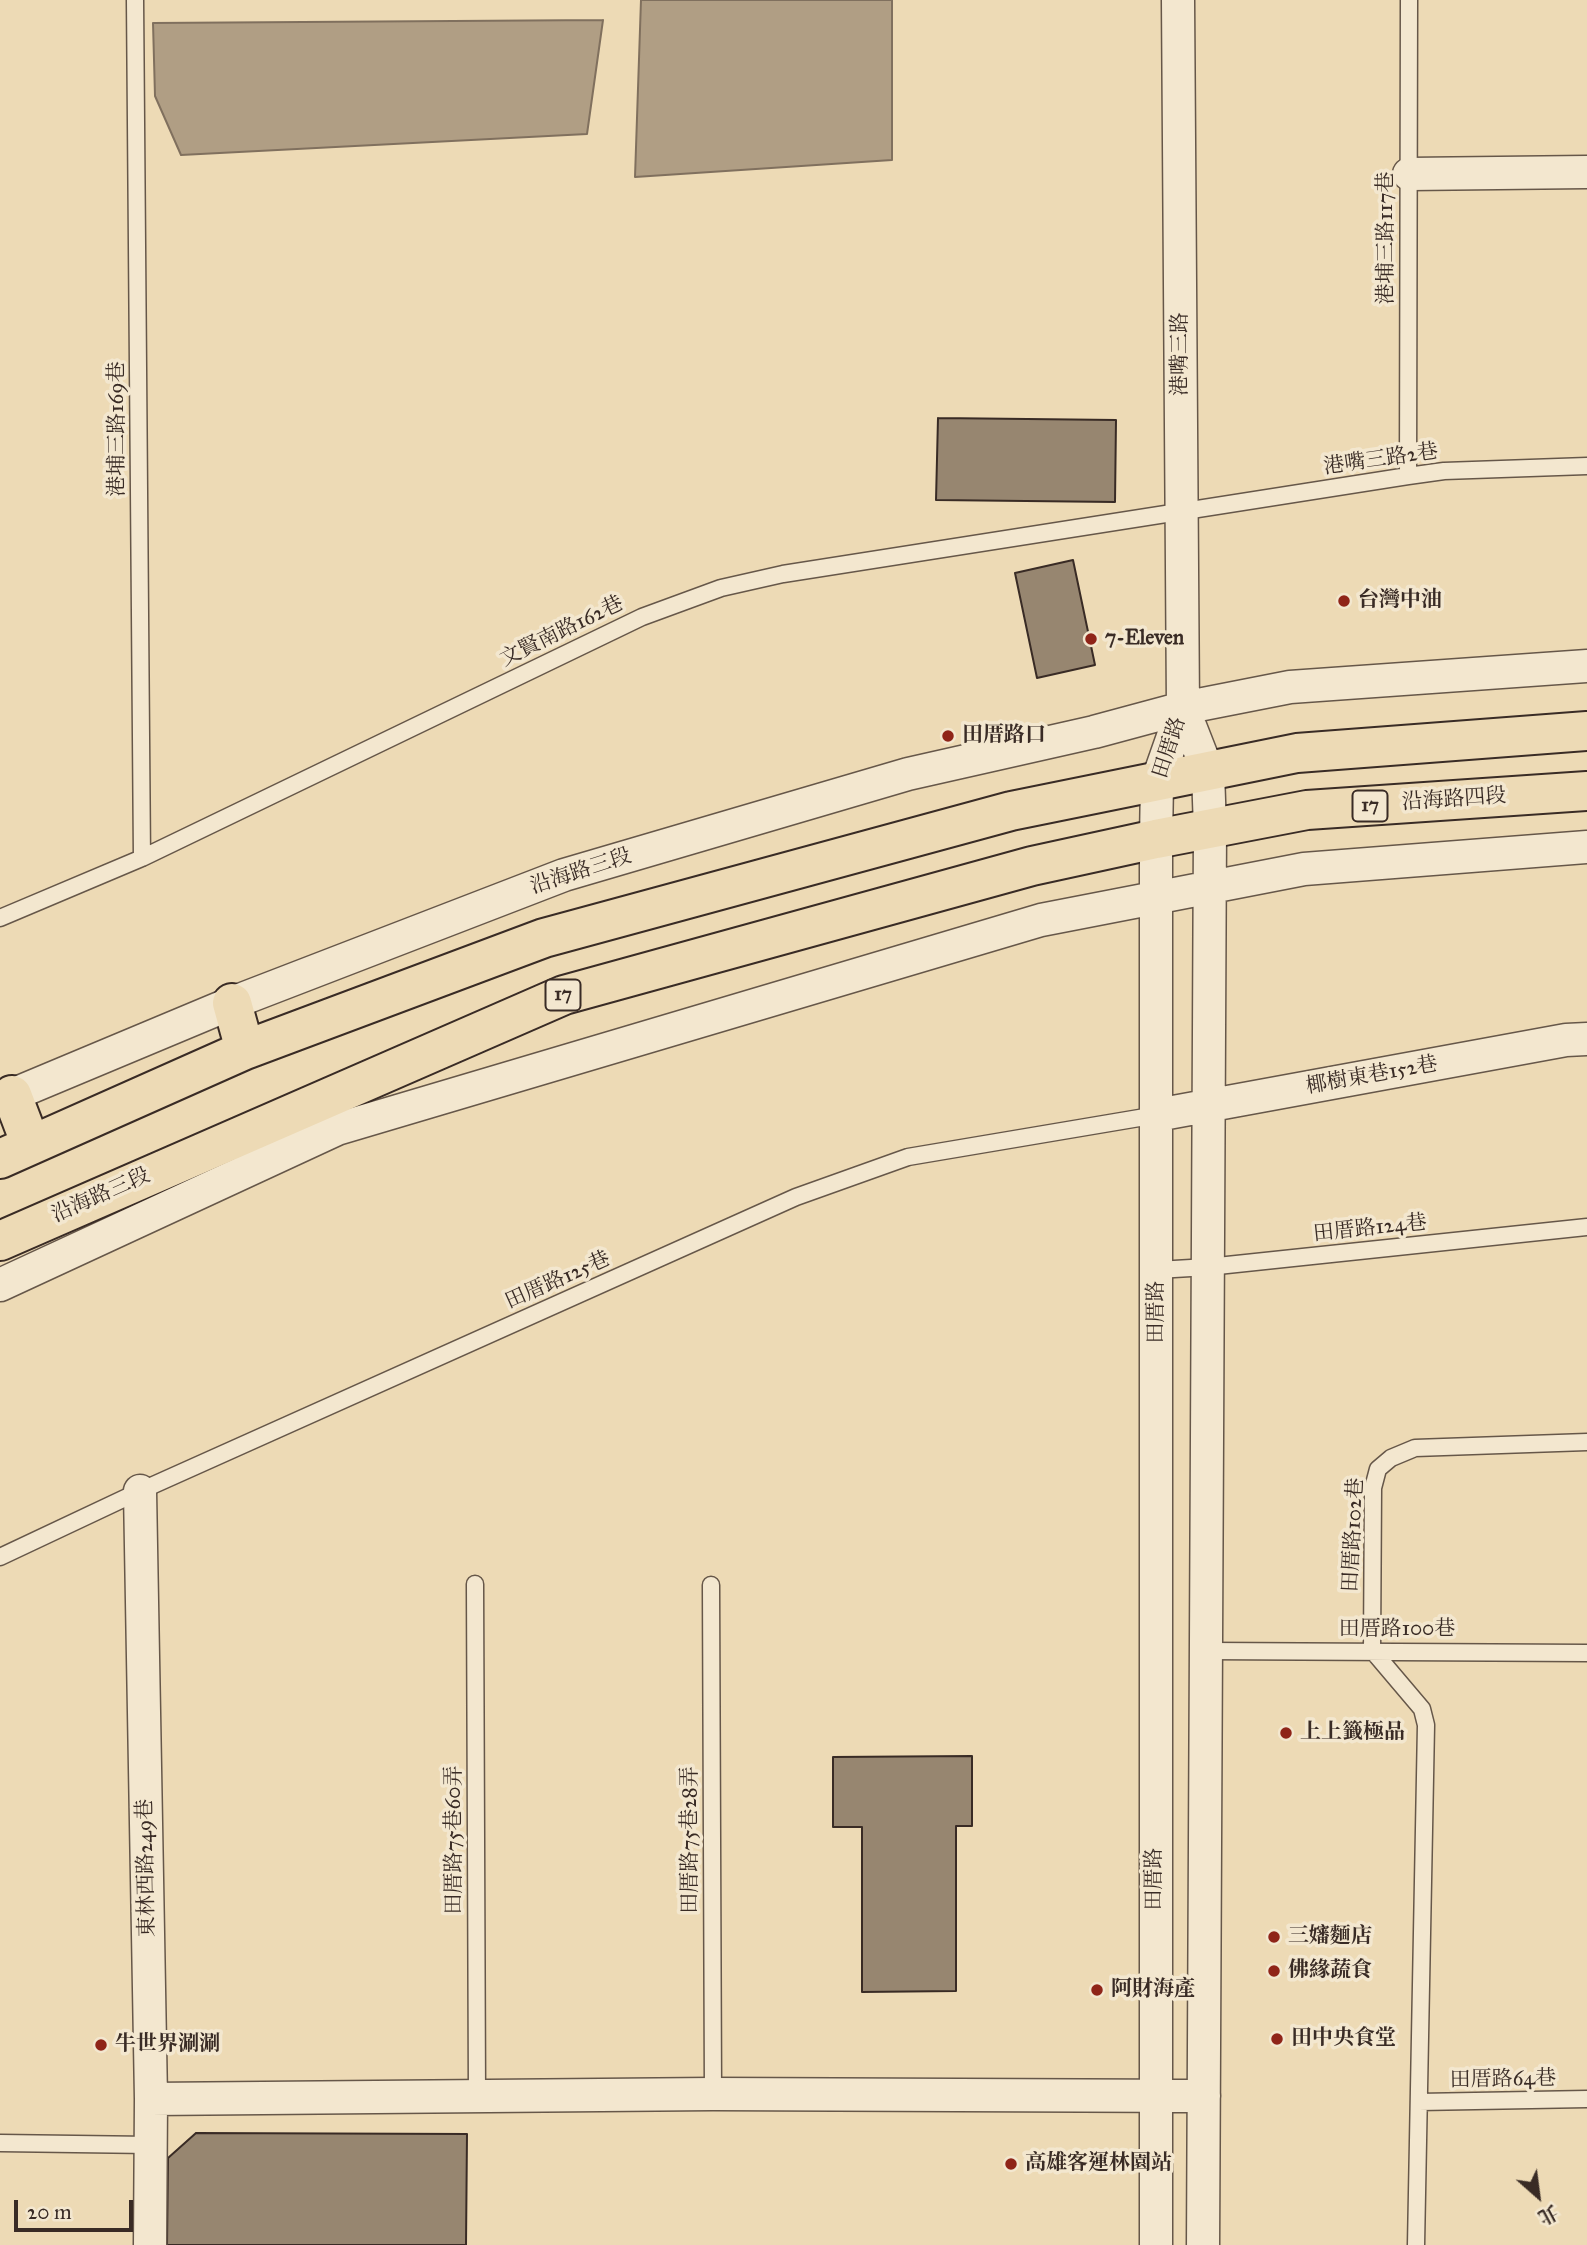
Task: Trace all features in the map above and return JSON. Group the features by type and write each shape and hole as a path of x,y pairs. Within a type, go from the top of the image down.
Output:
{"main road":[{"path":"6,1098 16,1152 245,1050 544,938 1011,811 1297,752 1587,731"},
{"name":"沿海路四段","path":"1156,839 1307,810 1587,791"},
{"name":"沿海路三段","path":"0,1241 564,995 1032,866 1156,839"},
{"path":"232,1003 245,1050"}],"street":[{"name":"港嘴三路","path":"1178,0 1184,708"},
{"path":"1409,174 1587,172"},
{"path":"1184,708 1290,687 1587,666"},
{"name":"田厝路","path":"1184,708 1208,772 1210,829 1203,2245"},
{"name":"田厝路","path":"1156,2245 1157,782 1184,708"},
{"name":"沿海路三段","path":"6,1098 232,1003 564,874 908,774 1094,732 1184,708"},
{"path":"1157,898 1304,870 1587,847"},
{"name":"沿海路三段","path":"0,1285 337,1129 1041,920 1157,898"},
{"name":"椰樹東巷152巷","path":"1157,1115 1566,1040 1587,1039"},
{"name":"東林西路249巷","path":"140,1491 151,2099 150,2245"},
{"path":"151,2099 713,2094 1204,2096"}],"lane":[{"name":"港埔三路169巷","path":"135,0 142,858"},
{"name":"港埔三路117巷","path":"1408,476 1409,0"},
{"name":"港嘴三路2巷","path":"1182,510 1444,471 1587,466"},
{"name":"文賢南路162巷","path":"0,918 142,858 642,617 721,588 783,574 1182,510"},
{"name":"田厝路125巷","path":"0,1557 140,1491 796,1197 908,1157 1157,1115"},
{"name":"田厝路124巷","path":"1157,1270 1587,1227"},
{"name":"田厝路102巷","path":"1372,1650 1373,1488 1378,1469 1391,1458 1415,1448 1587,1442"},
{"name":"田厝路75巷60弄","path":"475,1584 477,2096"},
{"name":"田厝路75巷28弄","path":"711,1586 713,2094"},
{"path":"1372,1650 1422,1709 1426,1725 1416,2245"},
{"name":"田厝路100巷","path":"1206,1651 1587,1653"},
{"name":"田厝路64巷","path":"1419,2102 1587,2099"},
{"path":"0,2143 150,2145"}],"shaded area":[{"path":"641,0 892,0 892,160 635,177"},
{"path":"603,20 587,134 181,155 155,96 153,23"}],"building":[{"path":"938,418 1116,420 1115,502 936,500"},
{"path":"1073,560 1095,665 1037,678 1015,573"},
{"path":"972,1756 972,1826 956,1826 956,1991 862,1992 862,1827 833,1827 833,1757"},
{"path":"196,2133 467,2134 466,2245 167,2245 168,2158"}],"place":[{"name":"台灣中油","path":"1344,601"},
{"name":"7-Eleven","path":"1091,639"},
{"name":"田厝路口","path":"948,736"},
{"name":"上上籤極品","path":"1286,1733"},
{"name":"三嬸麵店","path":"1274,1937"},
{"name":"佛緣蔬食","path":"1274,1971"},
{"name":"阿財海產","path":"1097,1990"},
{"name":"田中央食堂","path":"1277,2039"},
{"name":"牛世界涮涮","path":"101,2045"},
{"name":"高雄客運林園站","path":"1011,2164"}]}
